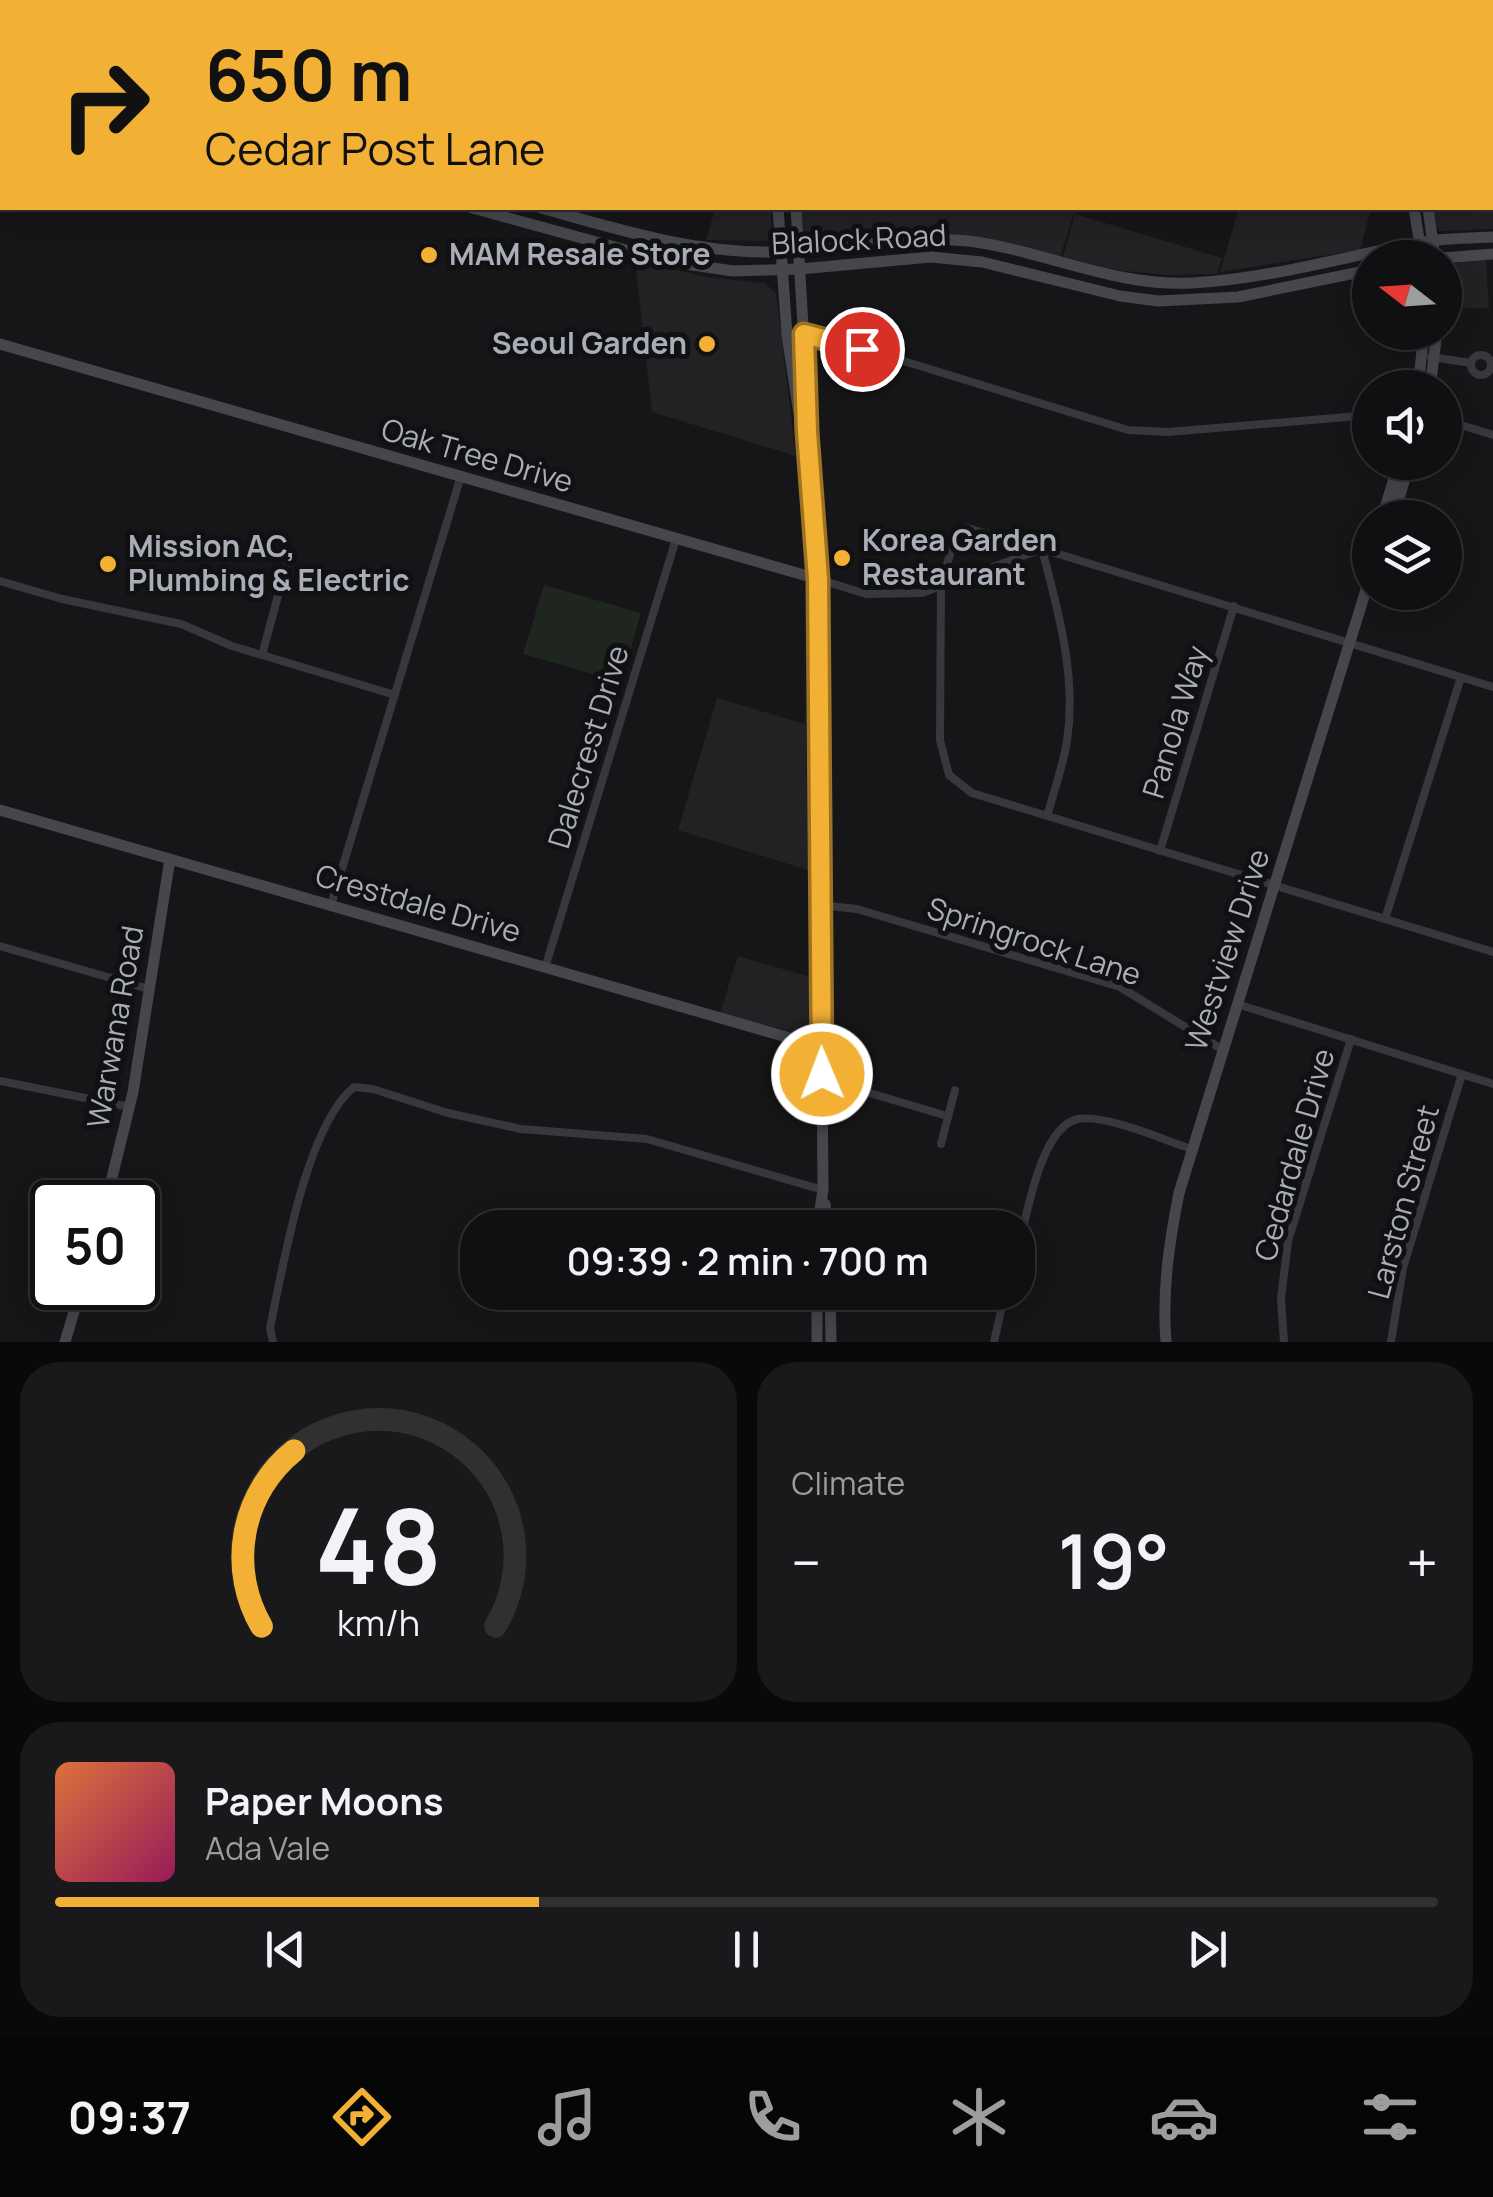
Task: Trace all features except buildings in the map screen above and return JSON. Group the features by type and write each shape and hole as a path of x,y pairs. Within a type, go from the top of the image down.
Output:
{"main road":[{"name":"Blalock Road","path":"479,210 649,257 733,271 931,257 982,262 1120,296 1158,301 1238,297 1352,274"},
{"name":"Blalock Road","path":"549,210 706,249 781,252 929,239 988,244 1122,279 1193,283 1352,256"},
{"path":"778,210 798,414 807,432"},
{"path":"796,210 818,579 819,1210"},
{"path":"1414,210 1420,240"},
{"path":"1428,210 1435,240"},
{"path":"555,232 560,213"},
{"name":"Blalock Road","path":"1435,240 1493,237"},
{"path":"649,257 654,238"},
{"path":"929,239 931,257"},
{"path":"1462,256 1493,254"},
{"path":"1047,278 1053,261"},
{"path":"1292,269 1292,286"},
{"path":"1193,283 1194,300"},
{"name":"Oak Tree Drive","path":"0,344 818,579"},
{"path":"1420,370 1422,350"},
{"path":"1434,370 1436,350"},
{"name":"Westview Drive","path":"1166,1342 1167,1256 1178,1193 1360,610"},
{"name":"Crestdale Drive","path":"0,810 821,1047"},
{"name":"Warwana Road","path":"112,1180 130,1107 170,859"},
{"path":"822,1190 825,1210"},
{"path":"65,1342 74,1310"},
{"path":"817,1310 817,1342"},
{"path":"830,1310 831,1342"}],"street":[{"path":"804,334 1128,430 1168,432 1352,417"},
{"path":"1422,356 1472,363"},
{"path":"1462,425 1493,435"},
{"path":"332,904 462,476"},
{"path":"1493,687 967,528 954,541 942,584 940,740 949,774 972,793 1493,952"},
{"name":"Dalecrest Drive","path":"545,968 676,539"},
{"path":"1042,549 1060,618 1070,682 1067,740 1047,816"},
{"name":"Oak Tree Drive","path":"818,579 866,594 922,593 1042,549"},
{"path":"262,656 286,566"},
{"path":"0,581 62,599 181,624 262,656 395,695"},
{"name":"Panola Way","path":"1160,851 1234,606"},
{"path":"1386,920 1461,677"},
{"name":"Springrock Lane","path":"820,905 857,909 1120,987 1222,1050"},
{"path":"0,946 149,989"},
{"path":"1237,1004 1493,1084"},
{"name":"Cedardale Drive","path":"1284,1342 1281,1299 1288,1241 1351,1040"},
{"name":"Larston Street","path":"1392,1342 1403,1268 1462,1074"},
{"path":"0,1081 130,1107"},
{"path":"822,1090 832,1085 947,1116"},
{"path":"273,1342 270,1328 303,1187 339,1100 354,1088 373,1089 449,1113 521,1129 647,1139 822,1190"},
{"path":"941,1144 956,1090"},
{"path":"1029,1210 1048,1142 1060,1127 1078,1119 1098,1120 1192,1149"},
{"path":"994,1342 1001,1310"}],"shaded area":[{"path":"714,210 771,210 772,241 706,240"},
{"path":"801,210 1074,212 1060,257 987,239 921,234 804,241"},
{"path":"1238,210 1370,210 1363,240 1352,240 1352,251 1220,272"},
{"path":"1432,210 1493,210 1493,229 1437,228"},
{"path":"1075,214 1222,258 1217,274 1165,275 1115,270 1063,257"},
{"path":"635,260 707,277 765,283 776,293 796,456 652,412"},
{"path":"1486,260 1489,308 1462,309 1462,262"},
{"path":"544,585 641,613 621,682 523,654"},
{"path":"804,592 808,870 678,830 717,698 805,724"},
{"path":"738,956 811,977 811,1037 720,1013"}],"place":[{"name":"MAM Resale Store","path":"429,255"},
{"name":"Seoul Garden","path":"707,344"},
{"name":"Korea Garden Restaurant","path":"842,558"},
{"name":"Mission AC, Plumbing & Electric","path":"108,564"}],"route":[{"path":"822,1074 818,579 804,334 862,349"}]}
